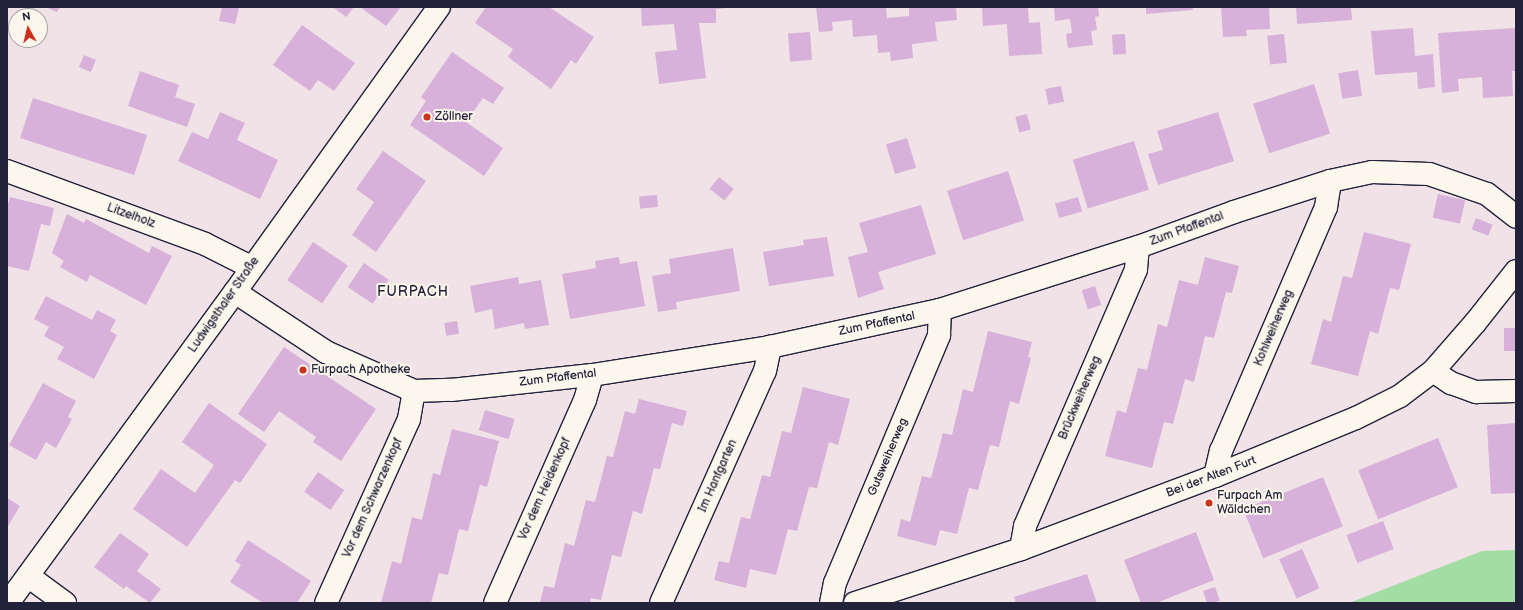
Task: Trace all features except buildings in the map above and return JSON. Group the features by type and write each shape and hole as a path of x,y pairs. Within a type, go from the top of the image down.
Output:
{"street":[{"name":"Ludwigsthaler Straße","path":"8,603 235,292 251,267 439,7"},
{"name":"Litzelholz","path":"7,171 205,244 251,267"},
{"name":"Zum Pfaffental","path":"235,292 326,352 414,391 451,390 592,375 770,347 940,310 1138,247 1234,212 1330,181 1372,172 1429,174 1487,194 1516,217"},
{"name":"Kohlweiherweg","path":"1215,476 1221,451 1326,207 1330,181"},
{"name":"Brückweiherweg","path":"1021,549 1025,526 1136,268 1138,247"},
{"name":"Bei der Alten Furt","path":"855,603 1021,549 1215,476 1356,418 1400,396 1433,371 1475,323 1516,271"},
{"name":"Gutsweiherweg","path":"831,603 835,583 939,336 940,310"},
{"name":"Im Hanfgarten","path":"661,603 765,371 770,347"},
{"path":"1433,371 1450,383 1476,392 1516,391"},
{"name":"Vor dem Heidenkopf","path":"494,603 585,400 592,375"},
{"name":"Vor dem Schwarzenkopf","path":"326,603 409,419 414,391"},
{"path":"28,576 65,603"}],"green space":[{"path":"1516,550 1516,603 1349,603 1482,551"}],"place":[{"name":"Zöllner","path":"427,117"},
{"name":"Furpach Apotheke","path":"303,370"},
{"name":"Furpach Am Wäldchen","path":"1209,503"}],"district":[{"name":"FURPACH","path":"413,292"}]}
